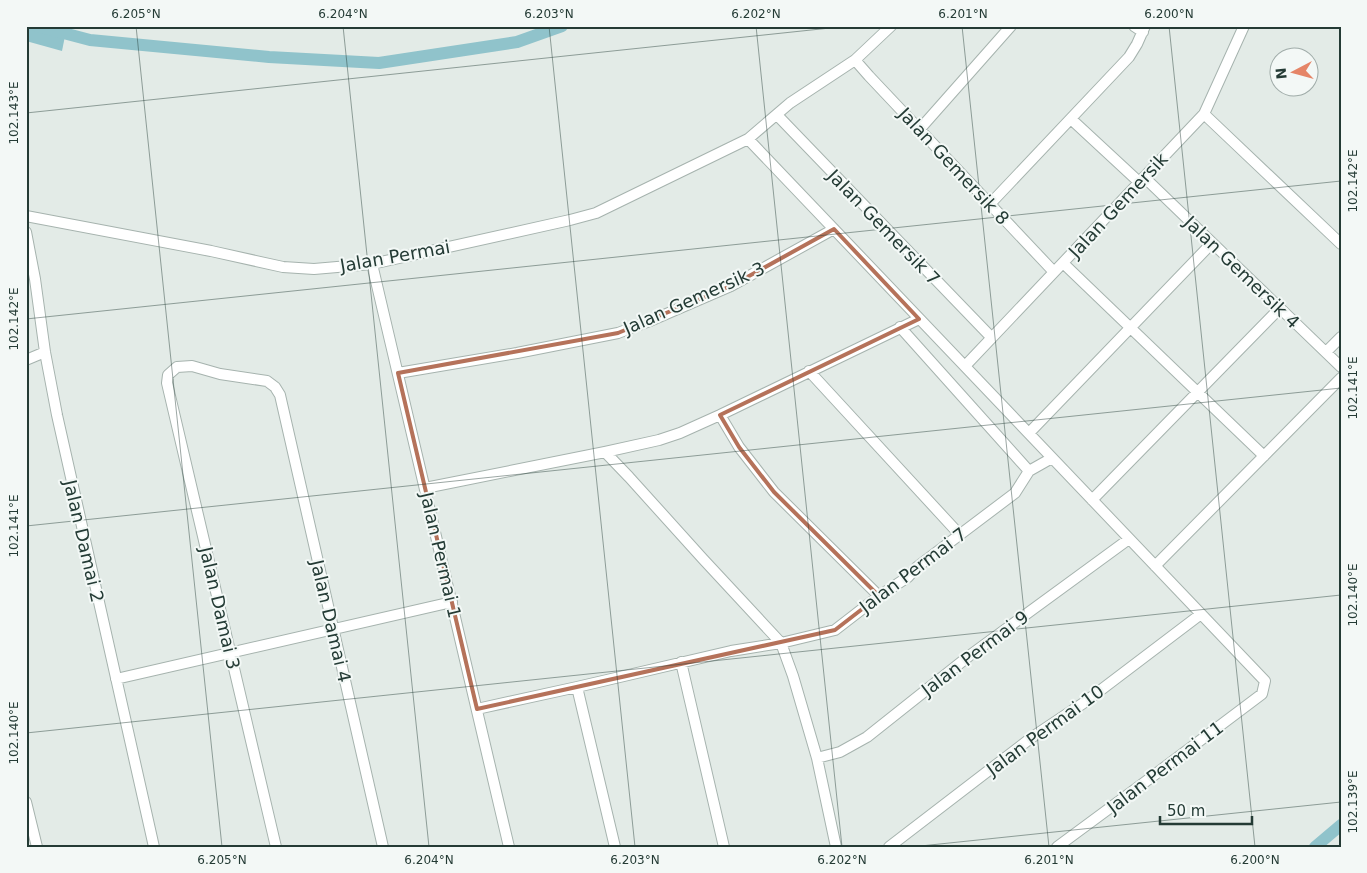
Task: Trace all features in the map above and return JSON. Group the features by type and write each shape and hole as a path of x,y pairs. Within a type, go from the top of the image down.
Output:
{"street":[{"name":"Jalan Permai","path":"26,216 211,251 283,267 314,269 372,264 596,213 748,139 790,103 855,60 891,26"},
{"path":"920,130 1011,26"},
{"name":"Jalan Gemersik","path":"965,366 1204,114 1244,26"},
{"path":"990,204 1129,57 1141,28"},
{"name":"Jalan Gemersik 8","path":"855,60 1054,272"},
{"path":"1204,114 1341,244"},
{"name":"Jalan Gemersik 7","path":"777,115 992,338"},
{"name":"Jalan Gemersik 4","path":"1071,118 1212,243 1341,367"},
{"path":"748,139 1201,614"},
{"name":"Jalan Gemersik 3","path":"398,373 517,353 618,333 731,286 834,229"},
{"name":"Jalan Damai 2","path":"26,232 35,279 45,352 70,476 154,847"},
{"path":"1029,433 1212,243"},
{"path":"1063,263 1264,456"},
{"name":"Jalan Permai 1","path":"372,264 509,847"},
{"path":"1092,500 1280,308"},
{"path":"425,488 659,440 720,415 920,319"},
{"path":"900,327 1029,471"},
{"path":"1326,352 1341,337"},
{"path":"26,360 45,352"},
{"name":"Jalan Damai 3","path":"276,847 167,383 168,375 177,367 192,366 220,374 267,382 275,387 280,395"},
{"path":"810,371 960,535"},
{"path":"1155,566 1341,378"},
{"name":"Jalan Damai 4","path":"280,395 383,847"},
{"path":"720,415 739,447 774,492 879,596"},
{"path":"605,452 702,559 781,642 817,758 836,847"},
{"name":"Jalan Permai 7","path":"477,709 681,662 835,630 879,596 908,577 918,567 1015,493 1029,471 1052,458"},
{"name":"Jalan Permai 9","path":"817,758 840,752 867,737 969,656 1129,539"},
{"path":"116,678 452,602"},
{"name":"Jalan Permai 11","path":"1057,847 1262,694 1265,681 1201,614"},
{"name":"Jalan Permai 10","path":"889,847 971,786 1031,738 1085,702 1201,614"},
{"path":"681,662 724,847"},
{"path":"577,687 615,847"},
{"path":"26,802 37,847"}],"highlighted area":[{"path":"834,229 919,319 720,415 739,447 774,492 879,596 835,630 477,709 398,373 618,333 731,286"}],"water":[{"path":"26,26 67,26 62,51 26,41"}],"waterway":[{"path":"37,26 90,40 269,57 379,63 517,42 562,26"},
{"path":"1315,847 1341,825"}]}
